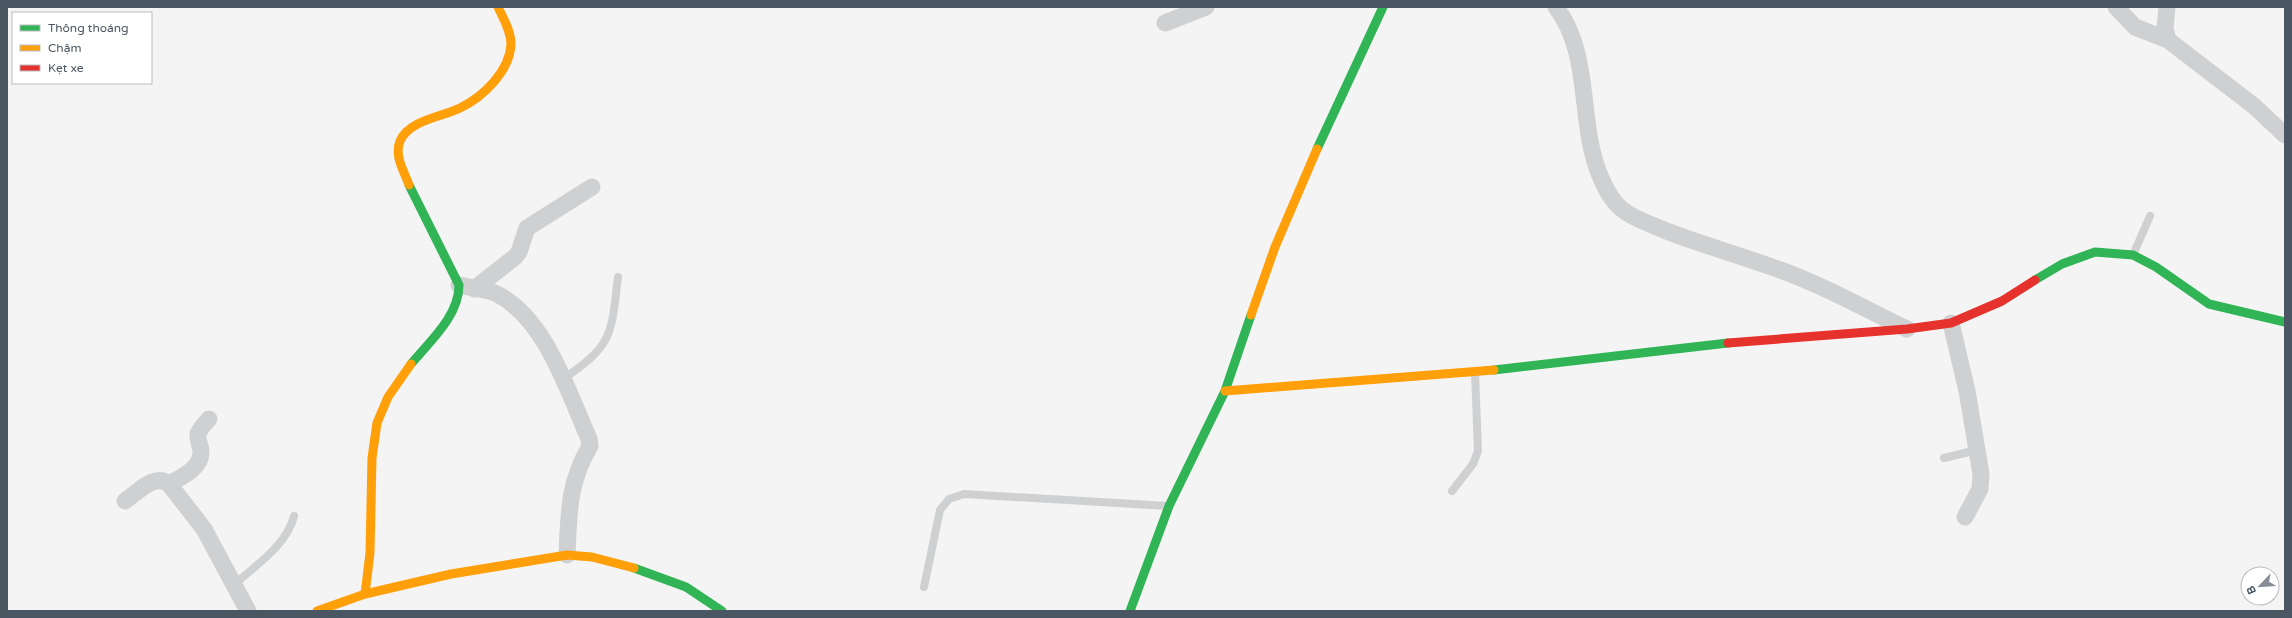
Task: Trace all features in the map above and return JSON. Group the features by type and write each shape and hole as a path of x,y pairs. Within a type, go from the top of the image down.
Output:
{"street":[{"path":"498,7 507,28 511,43 508,57 501,71 468,104 424,122 410,131 402,139 398,149 400,162 422,215 466,287 496,294 515,305 534,325 563,379 590,446 580,463 574,480 567,555"},
{"path":"1165,23 1206,7"},
{"path":"1130,611 1169,506 1225,391 1275,247 1326,128 1383,7"},
{"path":"1556,7 1564,18 1575,46 1591,144 1600,177 1610,198 1623,210 1641,221 1696,243 1780,270 1907,329"},
{"path":"2116,7 2135,27 2168,40 2254,106 2285,135"},
{"path":"2167,7 2165,28 2168,40"},
{"path":"365,594 370,553 372,458 377,423 392,391 452,313 466,287 515,256 519,252 524,232 528,228 592,187"},
{"path":"1225,391 1476,372 1814,335 1907,329 1951,323 2002,301 2062,264 2095,252 2133,255 2156,267 2209,304 2285,322"},
{"path":"1951,323 1967,391 1977,450 1980,489 1965,517"},
{"path":"169,484 187,474 198,462 201,454 198,437 199,432 209,419"},
{"path":"125,501 155,480 163,480 169,484 204,529 235,584 248,611"},
{"path":"317,611 365,594 451,574 567,555 592,557 644,570 686,587 722,611"}],"lane":[{"path":"2133,255 2150,216"},
{"path":"563,379 599,352 610,334 618,277"},
{"path":"1452,491 1472,464 1478,451 1476,372"},
{"path":"1944,458 1977,450"},
{"path":"924,587 940,510 949,499 964,494 1169,506"},
{"path":"235,584 281,542 292,524 294,516"}],"traffic: fast":[{"path":"1317,149 1383,7"},
{"path":"409,185 459,285 458,296 449,318 435,337 411,364"},
{"path":"2035,280 2062,264 2095,252 2133,255 2156,267 2209,304 2285,322"},
{"path":"1130,611 1169,506 1225,391 1251,315"},
{"path":"1494,370 1728,343"},
{"path":"634,568 686,587 722,611"}],"traffic: slow":[{"path":"409,185 400,163 398,152 398,147 404,134 418,124 460,108 478,97 494,82 506,64 511,39 498,7"},
{"path":"1251,315 1275,247 1317,149"},
{"path":"365,594 370,553 372,458 377,423 388,397 411,364"},
{"path":"1225,391 1494,370"},
{"path":"317,611 365,594 451,574 567,555 592,557 634,568"}],"traffic: jam":[{"path":"1728,343 1907,329 1951,323 2002,301 2035,280"}]}
